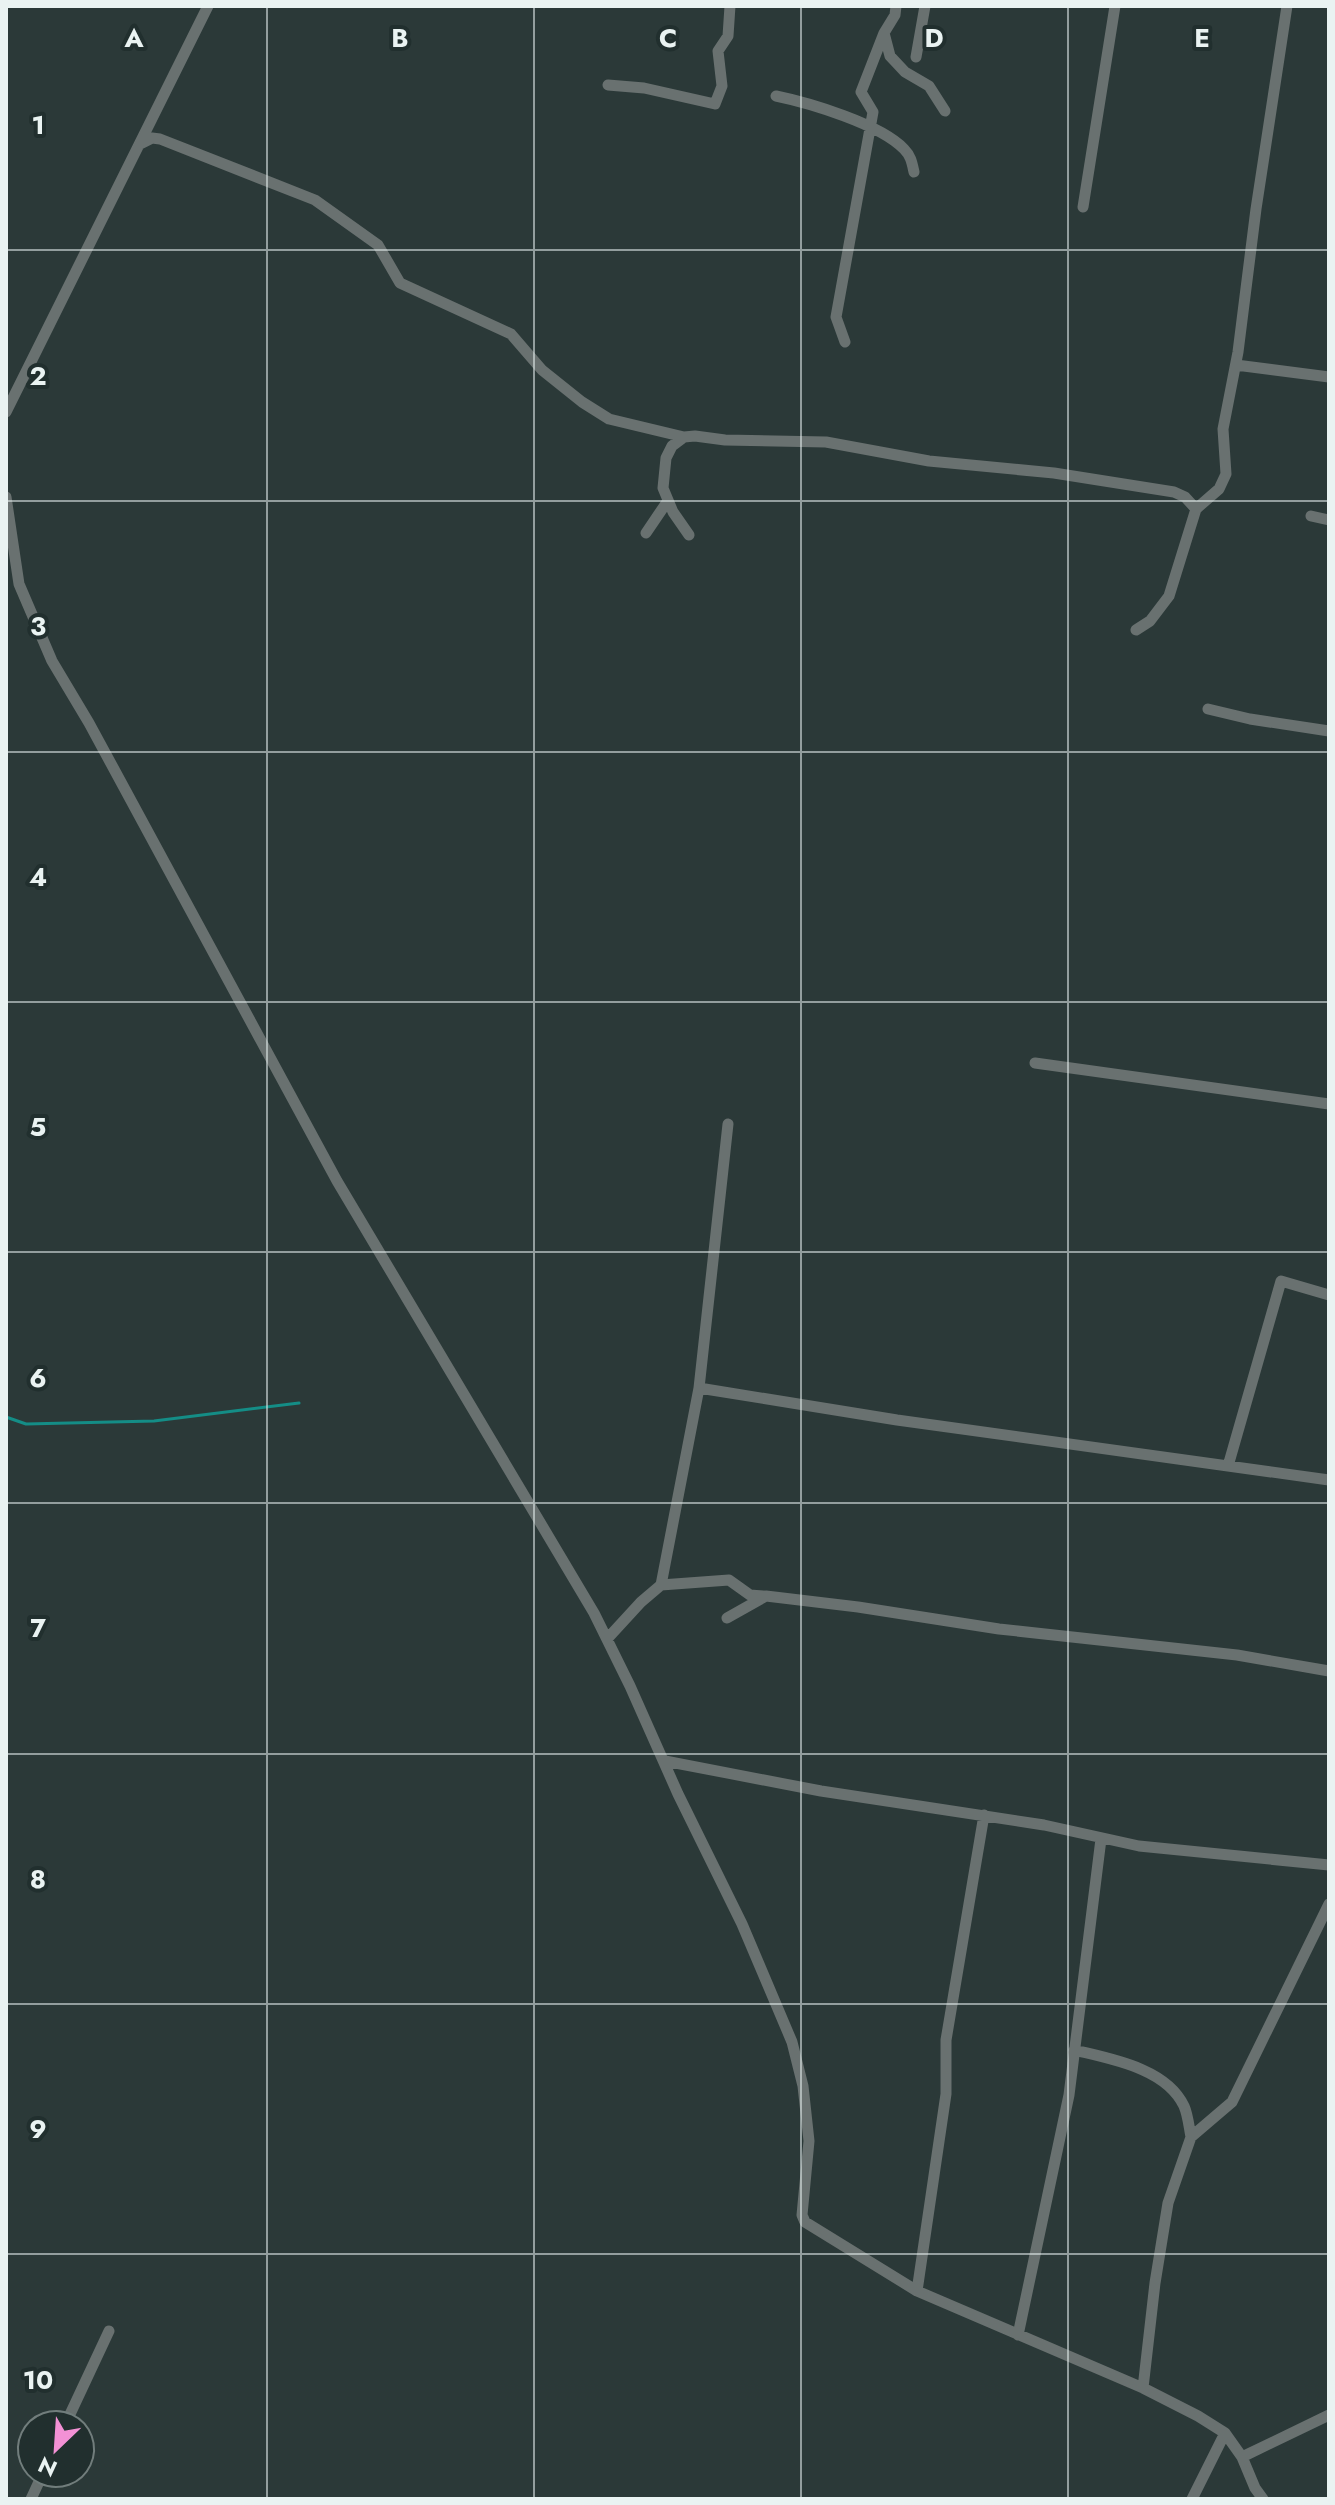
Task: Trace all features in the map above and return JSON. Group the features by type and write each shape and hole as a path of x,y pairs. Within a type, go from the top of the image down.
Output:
{"street":[{"path":"6,412 208,6"},
{"path":"608,85 644,88 715,104 722,86 718,51 728,36 730,6"},
{"path":"845,342 836,317 873,112 861,92 884,33 895,15 896,6"},
{"path":"916,57 925,6"},
{"path":"1083,207 1115,6"},
{"path":"1136,630 1150,621 1169,596 1196,509 1219,489 1226,474 1223,429 1236,365 1287,6"},
{"path":"884,33 890,56 905,72 929,86 945,111"},
{"path":"776,96 870,127 903,148 911,159 914,172"},
{"path":"140,144 152,138 160,139 315,200 378,245 400,283 511,334 542,370 609,419 684,437 826,442 963,466 1054,473 1174,492 1185,497 1196,509"},
{"path":"1236,365 1329,377"},
{"path":"684,437 672,446 666,458 663,488 667,502 689,535"},
{"path":"6,497 19,584 52,661 89,723 337,1181 586,1600 742,1924 792,2042 803,2086 809,2141 802,2215 805,2222 917,2291 1143,2388 1198,2416 1225,2433 1242,2457 1263,2499"},
{"path":"646,533 667,502"},
{"path":"1311,516 1329,520"},
{"path":"1208,709 1329,731"},
{"path":"1035,1063 1329,1104"},
{"path":"661,1585 699,1388 728,1124"},
{"path":"1228,1466 1281,1281 1329,1295"},
{"path":"699,1388 897,1420 1329,1480"},
{"path":"607,1639 661,1585 729,1580 750,1595 858,1607 999,1629 1237,1655 1329,1671"},
{"path":"727,1618 766,1596"},
{"path":"665,1761 821,1791 1044,1825 1139,1846 1329,1865"},
{"path":"917,2291 946,2094 946,2040 984,1815"},
{"path":"1018,2335 1069,2095 1101,1839"},
{"path":"1143,2388 1168,2203 1191,2137 1232,2102 1329,1904"},
{"path":"1074,2050 1121,2062 1156,2077 1175,2091 1185,2108 1191,2137"},
{"path":"72,2409 109,2331"},
{"path":"1242,2457 1329,2415"},
{"path":"1192,2499 1225,2433"}],"waterway":[{"path":"6,1417 26,1424 154,1421 299,1403"}]}
